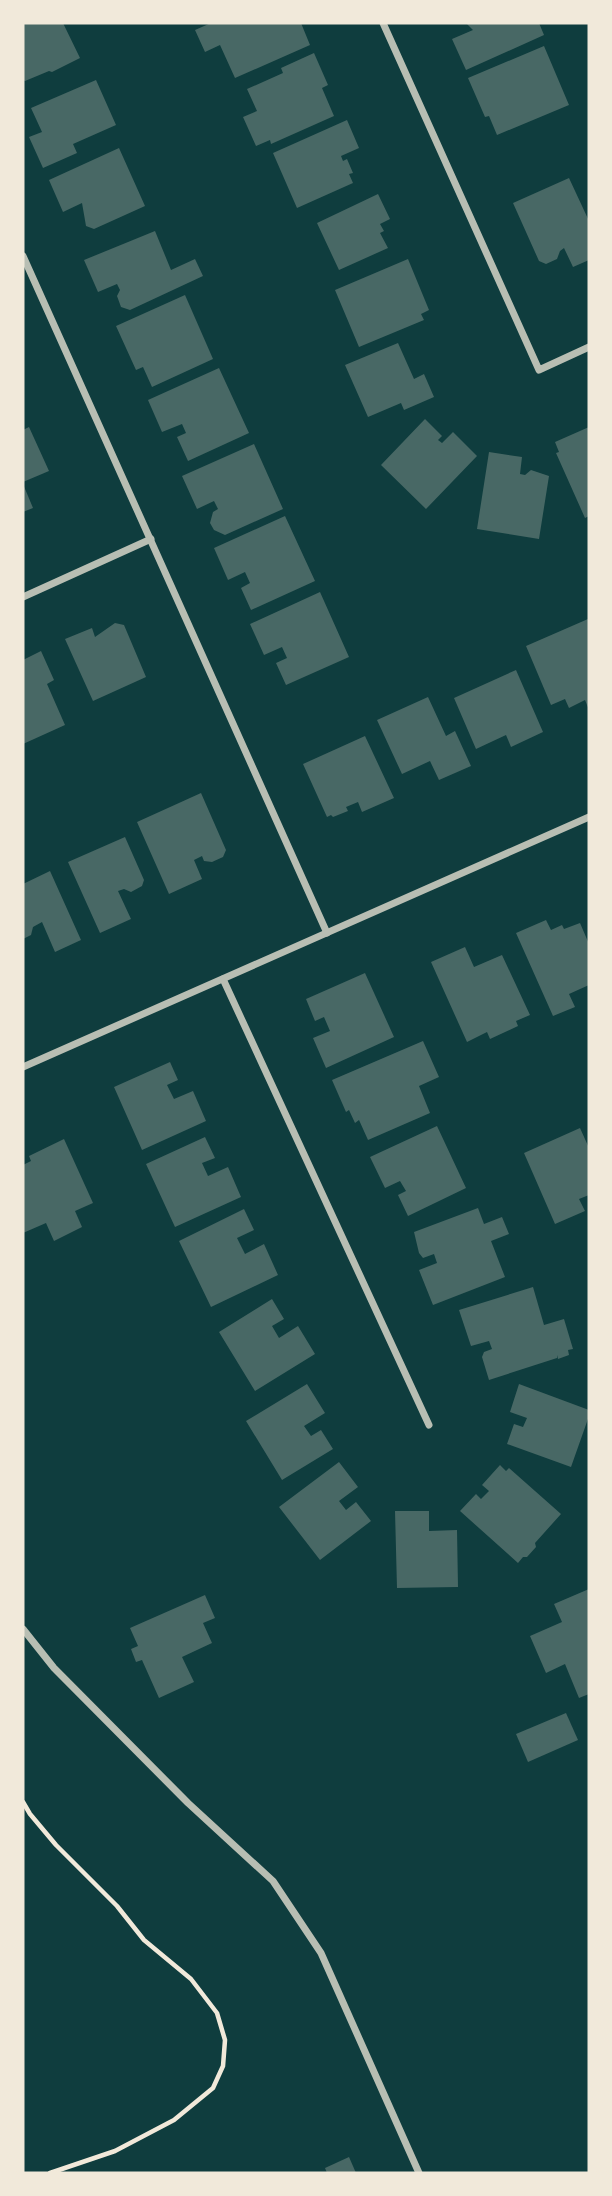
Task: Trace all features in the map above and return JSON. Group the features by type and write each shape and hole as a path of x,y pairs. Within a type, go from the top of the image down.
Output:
{"street":[{"path":"383,23 539,370 589,347"},
{"path":"23,256 327,933"},
{"path":"23,597 150,540"},
{"path":"23,1067 589,817"},
{"path":"223,979 429,1425"},
{"path":"23,1629 54,1668 188,1803 274,1881 321,1953 419,2173"}],"path":[{"path":"23,1802 30,1815 56,1845 117,1906 144,1940 191,1979 217,2013 225,2040 223,2066 213,2088 174,2120 115,2151 50,2173"}],"building":[{"path":"23,23 63,23 80,58 52,72 23,80"},
{"path":"211,23 301,23 310,45 235,78 220,45 205,52 195,30"},
{"path":"466,23 539,23 544,35 466,70 452,39 473,30"},
{"path":"544,46 569,105 497,135 489,116 485,117 468,78"},
{"path":"314,53 328,85 322,88 334,116 271,144 270,140 256,146 243,117 257,111 247,89 283,73 281,68"},
{"path":"96,80 116,125 73,144 77,153 43,168 29,137 42,132 31,108"},
{"path":"347,120 359,148 341,156 343,161 347,159 353,173 349,174 353,183 297,208 273,153"},
{"path":"119,148 145,206 94,229 86,226 82,203 63,212 49,180"},
{"path":"569,178 589,221 589,260 573,267 564,248 557,259 546,264 539,261 513,203"},
{"path":"378,194 390,219 380,224 384,231 380,233 388,248 339,270 317,223"},
{"path":"155,231 171,270 195,259 203,276 130,310 121,307 117,284 98,292 84,260"},
{"path":"408,259 429,310 421,314 424,320 359,347 335,290"},
{"path":"185,295 213,359 152,387 143,367 136,370 116,326"},
{"path":"398,343 414,379 424,374 434,397 404,410 401,403 368,417 345,365"},
{"path":"219,368 249,433 188,461 177,437 186,433 182,424 162,432 148,400"},
{"path":"425,419 442,436 438,440 442,443 453,432 477,456 426,509 381,465"},
{"path":"29,427 49,471 23,482 23,430"},
{"path":"589,427 589,516 585,518 556,453 559,452 555,442"},
{"path":"254,444 283,509 225,535 214,530 210,523 213,512 218,509 214,501 197,509 182,476"},
{"path":"489,452 522,457 520,474 525,475 531,470 549,476 539,539 477,529"},
{"path":"23,484 33,508 23,512"},
{"path":"285,516 315,581 251,610 241,588 250,583 245,572 228,580 214,548"},
{"path":"320,592 349,657 286,685 276,663 287,658 282,647 264,655 250,624"},
{"path":"588,619 589,710 585,700 569,708 565,699 551,705 526,646"},
{"path":"115,623 124,625 146,677 93,701 65,639 92,628 95,637"},
{"path":"41,651 54,680 47,684 65,725 23,744 23,660"},
{"path":"516,670 543,732 511,747 506,735 476,749 454,698"},
{"path":"428,697 446,736 455,731 471,766 439,780 430,761 402,774 377,720"},
{"path":"365,736 394,798 362,812 358,802 346,807 348,811 327,817 303,764"},
{"path":"201,793 226,850 223,857 212,862 204,861 202,856 194,860 202,879 169,894 137,822"},
{"path":"125,837 144,880 142,886 131,892 124,889 118,891 131,919 100,933 68,862"},
{"path":"50,871 81,940 55,952 42,922 33,927 31,935 23,939 23,884"},
{"path":"546,920 551,930 562,925 564,929 580,923 589,944 589,985 569,994 575,1007 553,1016 516,933"},
{"path":"465,947 474,967 502,955 530,1015 516,1021 518,1026 490,1039 487,1032 467,1042 431,962"},
{"path":"365,973 394,1037 326,1068 313,1038 330,1031 324,1017 315,1021 306,999"},
{"path":"423,1041 439,1077 419,1086 430,1113 368,1140 359,1120 355,1123 349,1110 346,1112 332,1080"},
{"path":"170,1062 178,1080 167,1085 174,1099 193,1091 206,1121 142,1150 114,1087"},
{"path":"437,1126 466,1188 408,1216 398,1195 406,1191 400,1181 385,1188 370,1157"},
{"path":"580,1128 589,1148 589,1195 579,1199 585,1211 555,1224 524,1153"},
{"path":"205,1137 215,1158 202,1163 208,1176 228,1167 241,1197 175,1227 146,1164"},
{"path":"64,1139 93,1203 75,1211 82,1227 54,1241 46,1223 23,1233 23,1165 31,1161 29,1156"},
{"path":"478,1208 484,1224 502,1217 509,1234 491,1241 505,1277 433,1305 419,1270 437,1263 434,1254 423,1258 419,1253 414,1232"},
{"path":"244,1209 254,1230 237,1238 245,1254 264,1244 278,1275 211,1307 179,1241"},
{"path":"533,1287 544,1325 564,1319 573,1349 568,1350 569,1355 558,1359 557,1355 557,1358 489,1380 482,1357 484,1352 492,1349 489,1341 471,1346 459,1310"},
{"path":"272,1299 284,1319 272,1326 279,1338 298,1326 315,1354 255,1391 219,1332"},
{"path":"307,1384 325,1413 304,1426 311,1436 321,1430 333,1449 282,1480 246,1421"},
{"path":"519,1384 589,1410 571,1467 507,1444 514,1424 523,1427 527,1418 510,1412"},
{"path":"339,1462 358,1487 339,1501 346,1510 356,1502 371,1521 320,1560 279,1507"},
{"path":"500,1465 506,1471 509,1468 561,1514 535,1543 536,1547 518,1563 460,1511 476,1494 481,1499 489,1491 482,1485"},
{"path":"395,1511 429,1511 429,1531 457,1530 458,1587 397,1588"},
{"path":"589,1589 589,1694 579,1698 565,1664 546,1673 530,1636 562,1622 554,1604"},
{"path":"205,1595 215,1618 203,1623 212,1643 182,1657 194,1682 159,1698 142,1660 136,1662 131,1649 138,1646 130,1628"},
{"path":"566,1713 578,1740 528,1762 516,1734"},
{"path":"349,2157 356,2173 327,2173 325,2168"}]}
